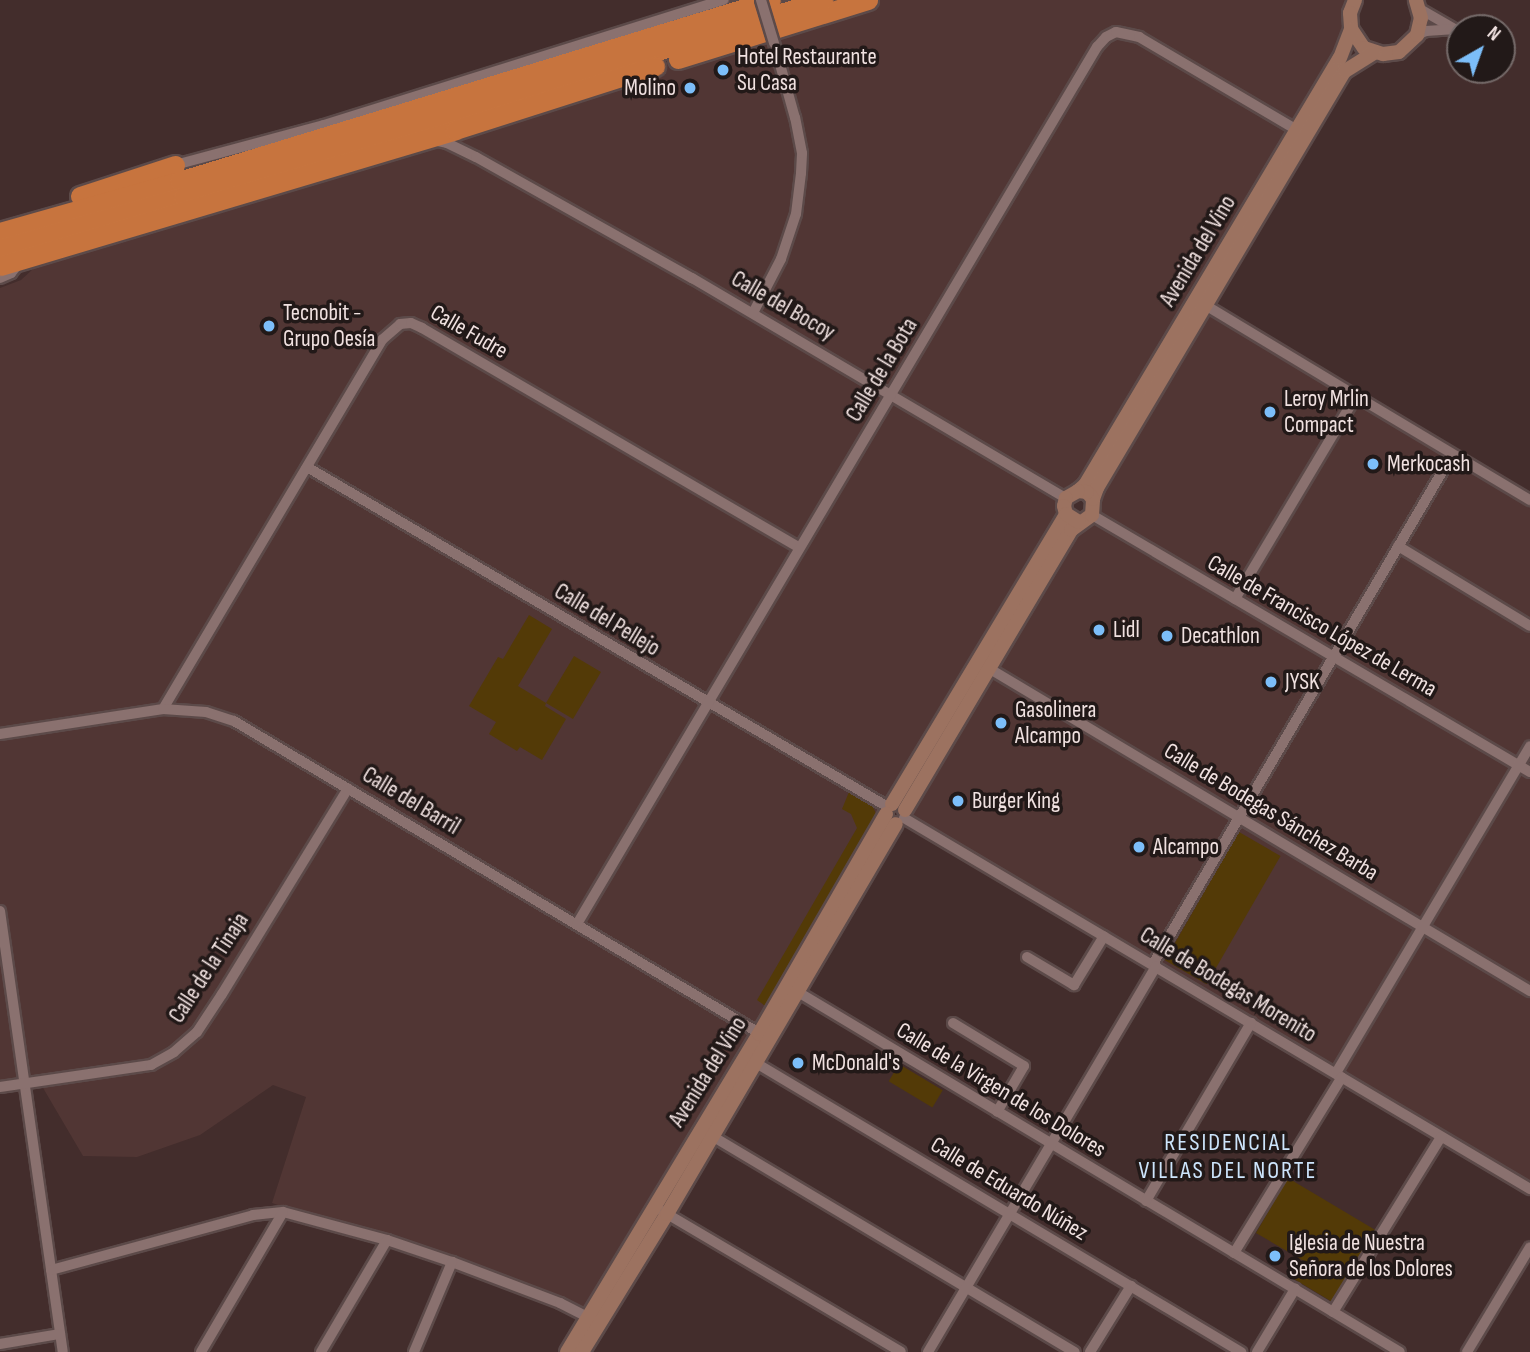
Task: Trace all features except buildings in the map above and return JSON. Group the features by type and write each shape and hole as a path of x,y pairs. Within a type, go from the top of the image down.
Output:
{"highway":[{"path":"0,232 193,177 772,0"},
{"path":"0,249 183,197 823,0"},
{"path":"678,59 868,0"},
{"path":"0,266 466,127 655,66"},
{"path":"0,222 175,165"}],"street":[{"path":"175,165 324,125 724,0"},
{"path":"753,313 781,259 796,214 802,153 795,118 761,0"},
{"name":"Avenida del Vino","path":"1093,499 1097,488 1207,306 1302,133 1340,58 1351,29 1350,13 1355,0"},
{"path":"1418,5 1454,29 1426,31 1417,35 1418,5"},
{"path":"1351,29 1364,48 1374,53"},
{"name":"Calle de la Bota","path":"577,924 1097,47 1106,37 1116,32 1139,37 1302,133"},
{"name":"Avenida del Vino","path":"1072,494 1085,485 1302,133 1345,71 1374,53 1399,52 1417,35"},
{"path":"466,127 464,143 475,157"},
{"name":"Calle del Bocoy","path":"424,139 446,143 475,157 1072,494"},
{"path":"0,278 11,273 22,260"},
{"path":"1207,306 1530,500"},
{"name":"Calle Fudre","path":"163,709 383,339 400,324 411,323 799,547"},
{"path":"1235,599 1356,396"},
{"path":"928,1352 1452,455"},
{"name":"Calle del Pellejo","path":"307,467 895,813"},
{"path":"1087,492 1093,499 1079,517 1072,494 1087,492"},
{"name":"Avenida del Vino","path":"582,1352 593,1320 654,1205 756,1063 764,1036 798,992 895,813 990,669 1079,517"},
{"name":"Avenida del Vino","path":"566,1352 593,1320 667,1214 706,1132 895,813 1079,517"},
{"name":"Calle de Francisco López de Lerma","path":"1079,517 1235,599 1530,772"},
{"path":"1398,546 1530,626"},
{"name":"Calle de Bodegas Sánchez Barba","path":"990,669 1530,991"},
{"name":"Calle del Barril","path":"0,734 163,709 206,712 234,721 764,1036"},
{"path":"1234,1253 1339,1075 1421,927 1530,747"},
{"name":"Calle de la Tinaja","path":"0,1087 151,1065 174,1052 197,1032 348,788"},
{"name":"Calle de Bodegas Morenito","path":"895,813 1530,1189"},
{"path":"0,911 63,1352"},
{"path":"1027,957 1074,985 1104,936"},
{"name":"Calle de la Virgen de los Dolores","path":"798,992 1400,1352"},
{"path":"953,1023 1024,1066 998,1112"},
{"path":"1146,1201 1251,1023"},
{"name":"Calle de Eduardo Núñez","path":"756,1063 1241,1352"},
{"path":"706,1132 1074,1352"},
{"path":"1333,1312 1441,1137"},
{"path":"654,1205 901,1352"},
{"path":"51,1270 253,1215 283,1212 387,1240 452,1262 560,1303 593,1320"},
{"path":"201,1352 283,1212"},
{"path":"321,1352 387,1240"},
{"path":"1467,1352 1530,1247"},
{"path":"414,1352 452,1262"},
{"path":"1090,1352 1131,1286"},
{"path":"1257,1352 1295,1289"},
{"path":"0,1344 60,1334"}],"shaded area":[{"path":"868,0 1355,0 1347,44 1064,506 587,1317 452,1262 272,1203 306,1097 273,1085 200,1135 137,1157 83,1156 36,1076 0,1080 0,288 21,280 46,257"},
{"path":"1209,302 1530,492 1530,1189 905,814"},
{"path":"529,615 552,629 518,686 566,719 542,760 520,747 517,751 489,734 496,722 469,706 498,657 503,659"},
{"path":"574,656 601,672 573,719 546,703"},
{"path":"849,792 872,805 879,820 768,1008 757,1000 857,828 851,814 842,809"},
{"path":"1239,832 1281,856 1207,984 1165,960"},
{"path":"899,1064 943,1090 932,1107 889,1081"},
{"path":"1288,1178 1377,1231 1334,1303 1294,1279 1304,1261 1256,1233"}],"place":[{"name":"Hotel Restaurante Su Casa","path":"723,70"},
{"name":"Molino","path":"690,88"},
{"name":"Tecnobit - Grupo Oesía","path":"269,326"},
{"name":"Leroy Mrlin Compact","path":"1270,412"},
{"name":"Merkocash","path":"1373,464"},
{"name":"Lidl","path":"1099,630"},
{"name":"Decathlon","path":"1167,636"},
{"name":"JYSK","path":"1271,682"},
{"name":"Gasolinera Alcampo","path":"1001,723"},
{"name":"Burger King","path":"958,801"},
{"name":"Alcampo","path":"1139,847"},
{"name":"McDonald's","path":"798,1063"},
{"name":"Iglesia de Nuestra Señora de los Dolores","path":"1275,1256"}],"district":[{"name":"RESIDENCIAL VILLAS DEL NORTE","path":"1228,1157"}]}
